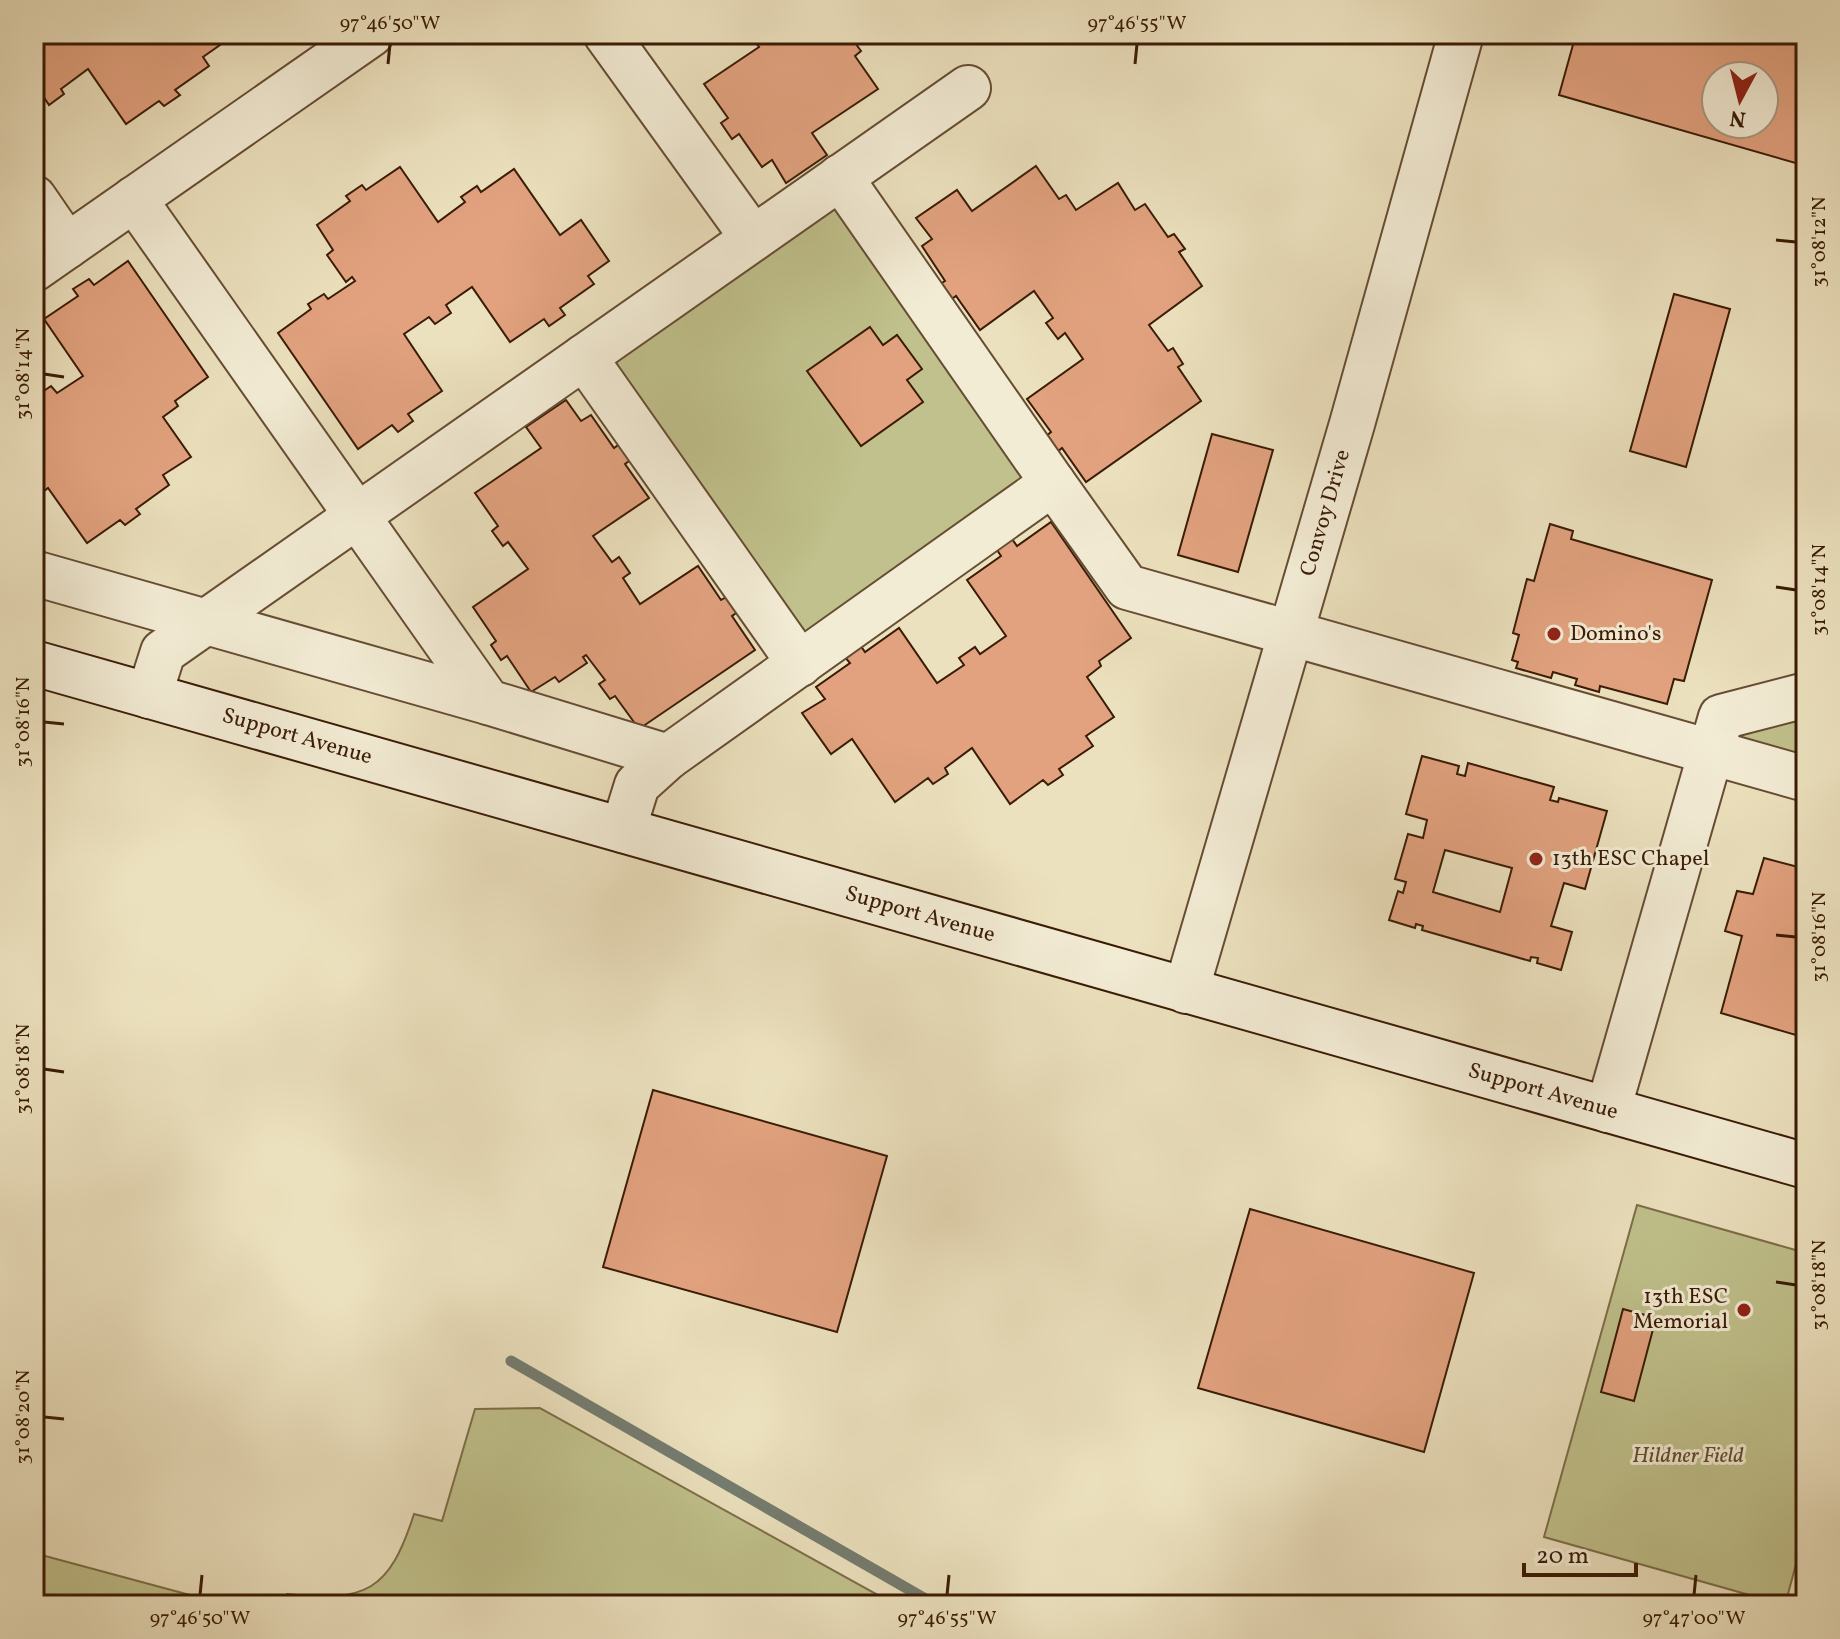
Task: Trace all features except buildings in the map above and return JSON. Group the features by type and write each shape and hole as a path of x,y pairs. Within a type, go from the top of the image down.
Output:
{"street":[{"path":"606,34 753,238"},
{"name":"Convoy Drive","path":"1186,991 1461,34"},
{"path":"34,198 50,257 356,38"},
{"path":"149,696 163,652 968,88"},
{"path":"840,177 1127,587 1806,779"},
{"path":"134,199 488,702"},
{"path":"584,357 800,664"},
{"path":"623,830 637,785 668,757 1053,483"},
{"path":"34,573 488,702 668,757"},
{"name":"Support Avenue","path":"34,663 1806,1166"},
{"path":"1608,1110 1721,717 1806,695"}],"green space":[{"path":"836,194 1029,468 1019,497 806,635 614,363 619,351"},
{"path":"1806,706 1806,771 1739,746 1747,722"},
{"name":"Hildner Field","path":"1637,1205 1806,1253 1806,1527 1785,1605 1544,1537"},
{"path":"540,1408 896,1605 285,1605 287,1594 337,1596 371,1586 384,1576 395,1561 414,1514 442,1521 475,1409"},
{"path":"34,1553 227,1605 34,1605"}],"waterway":[{"path":"511,1361 936,1605"}],"place":[{"name":"Domino's","path":"1554,634"},
{"name":"13th ESC Chapel","path":"1536,859"},
{"name":"13th ESC Memorial","path":"1744,1310"}]}
